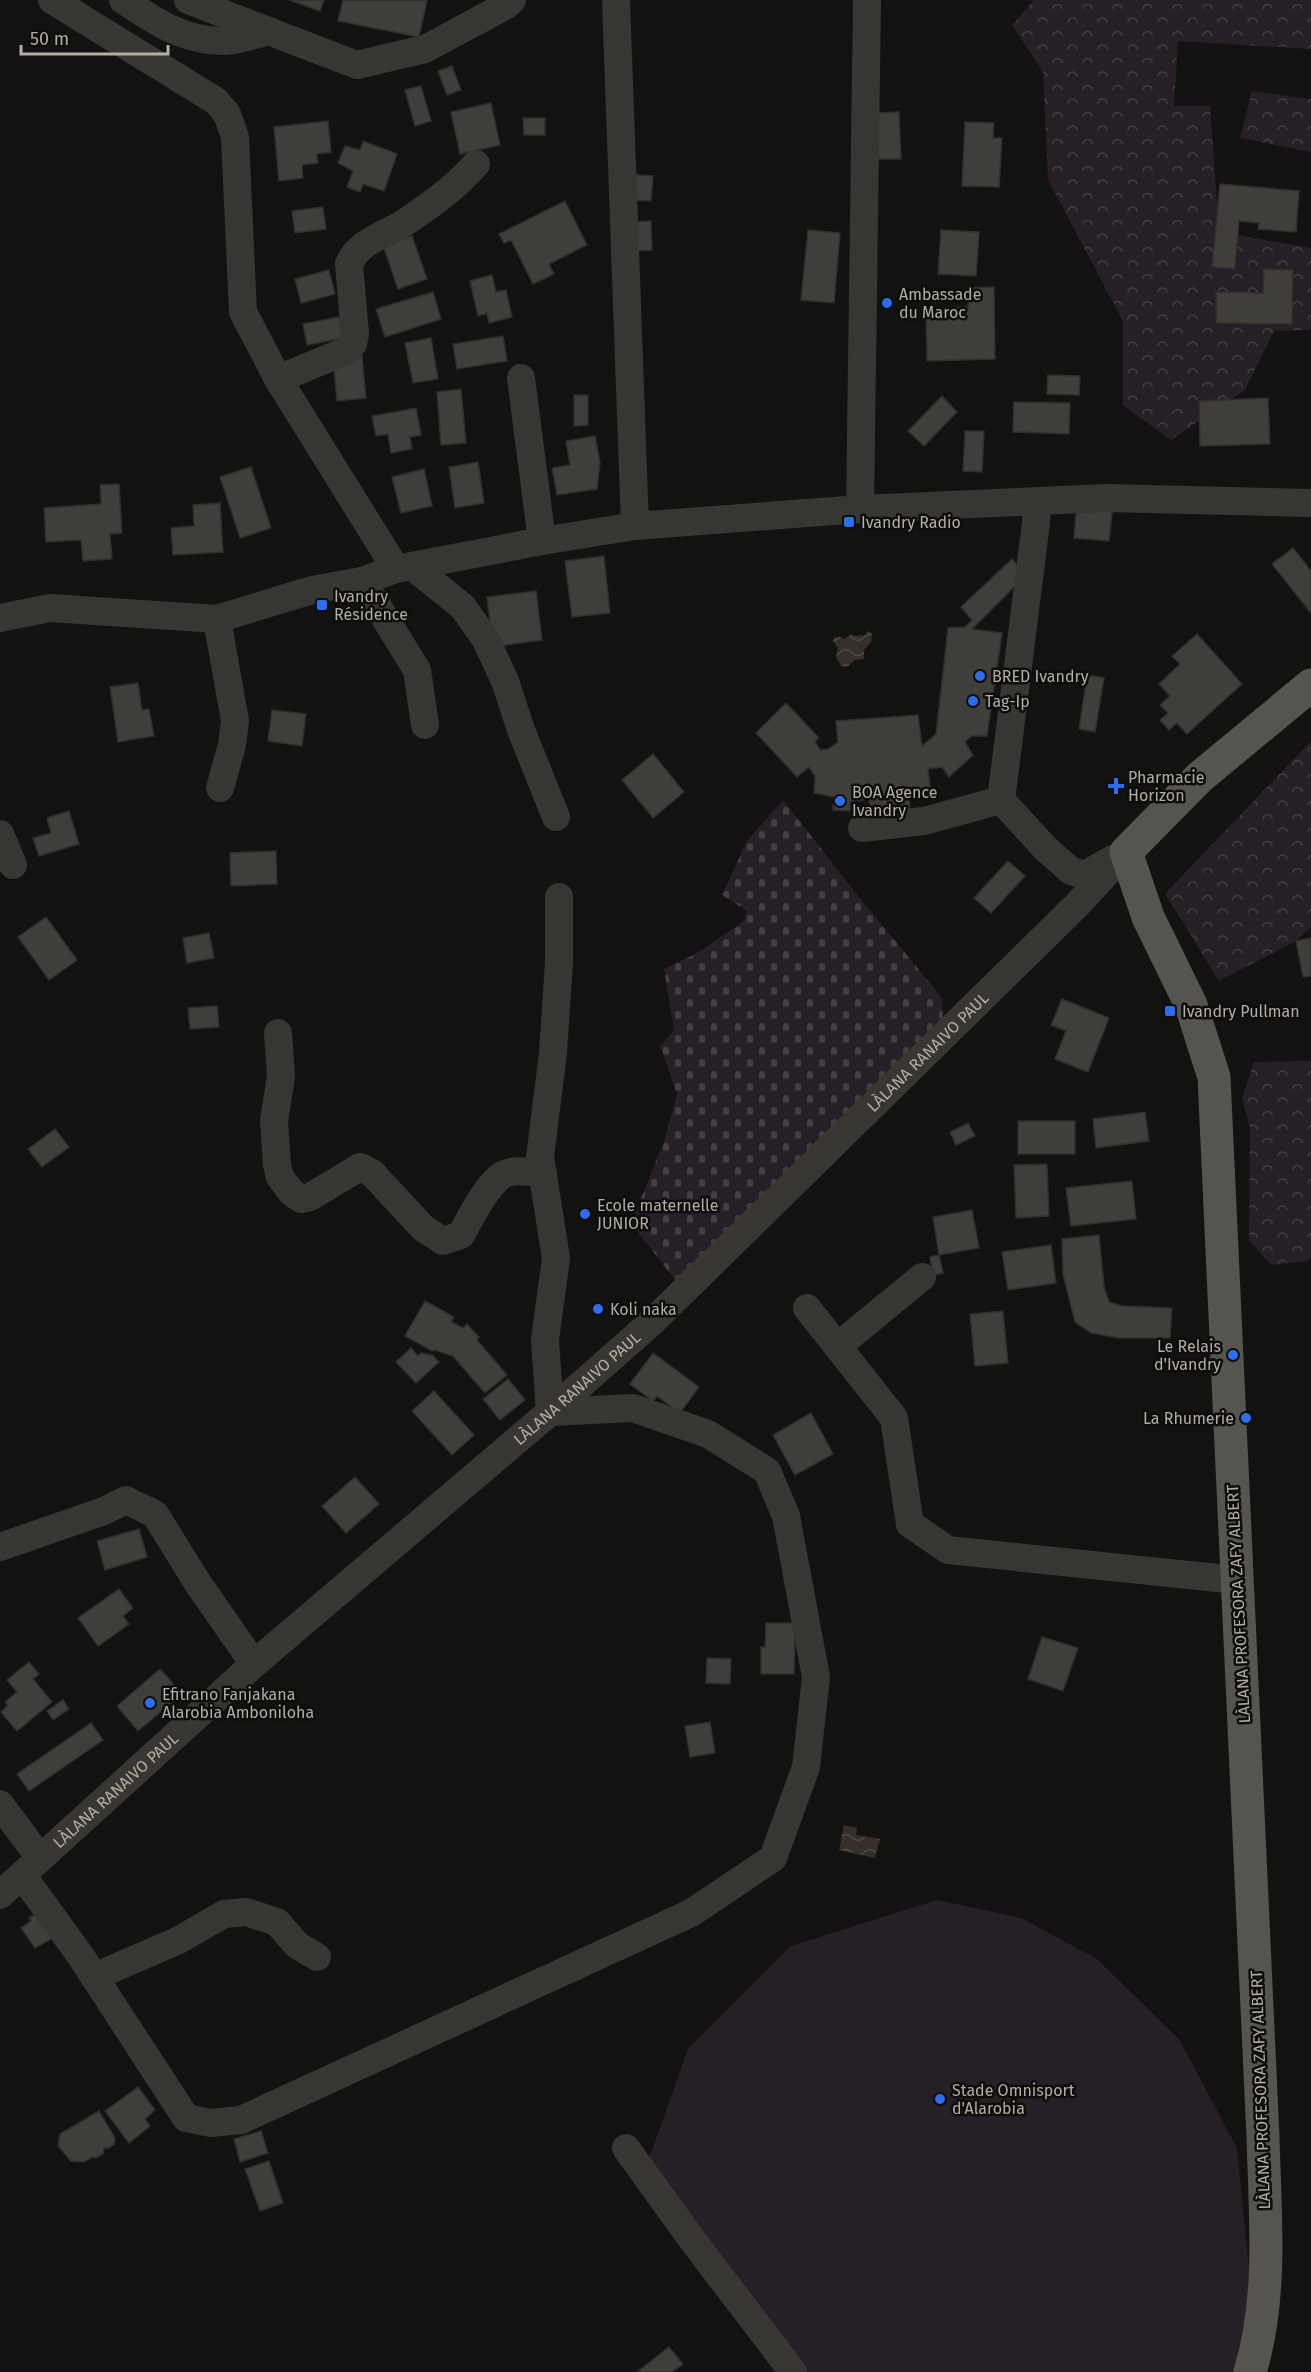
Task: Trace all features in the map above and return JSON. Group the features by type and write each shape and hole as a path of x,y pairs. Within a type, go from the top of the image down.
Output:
{"main road":[{"path":"1126,852 1200,777 1311,685"},
{"name":"LÀLANA PROFESORA ZAFY ALBERT","path":"1126,852 1148,917 1191,1005 1214,1077 1263,2137 1265,2241 1259,2343 1250,2372"}],"street":[{"path":"51,0 216,101 227,114 235,137 243,312 278,379 404,568 463,608 486,640 505,681 521,730 556,817"},
{"path":"123,0 152,20 186,37 224,41 269,32"},
{"path":"188,0 357,65 425,49 505,2"},
{"path":"616,0 635,526"},
{"path":"860,509 867,0"},
{"path":"278,379 346,351 353,344 355,334 348,264 353,255 361,246 405,222 459,184 476,164"},
{"path":"521,378 542,541"},
{"path":"0,618 50,608 217,619 312,590 362,581 404,568 542,541 635,526 860,509 1107,498 1311,503"},
{"path":"1037,501 1001,800 1046,849 1071,871 1085,874 1126,852"},
{"path":"362,581 417,670 425,725"},
{"path":"217,619 235,721 232,745 220,788"},
{"path":"862,828 924,821 1001,800"},
{"path":"0,834 13,866"},
{"name":"LÀLANA RANAIVO PAUL","path":"0,1895 254,1664 550,1412 688,1288 1078,903 1126,852"},
{"path":"0,1804 31,1866 93,1977 186,2118 211,2123 241,2120 691,1913 772,1858 806,1767 816,1677 786,1516 767,1471 708,1434 633,1408 550,1412 545,1340 556,1258 540,1157 554,1053 559,962 559,897"},
{"path":"278,1033 282,1076 274,1122 277,1165 280,1177 291,1192 301,1199 310,1197 360,1167 372,1173 423,1228 443,1241 461,1235 482,1199 502,1175 521,1171 543,1174"},
{"path":"838,1346 922,1277"},
{"path":"807,1308 894,1418 910,1524 948,1550 1237,1580"},
{"path":"0,1547 104,1511 126,1500 155,1514 197,1581 254,1664"},
{"path":"93,1977 179,1940 224,1914 246,1912 277,1922 297,1945 317,1957"},
{"path":"626,2148 693,2241 793,2372"}],"green space":[{"path":"1034,0 1311,0 1311,49 1178,41 1174,106 1210,106 1219,232 1311,248 1311,330 1274,331 1245,390 1171,440 1123,405 1123,321 1048,180 1043,72 1012,25"},
{"path":"1252,91 1311,99 1311,152 1240,138"},
{"path":"1311,741 1311,927 1296,941 1219,981 1165,894"},
{"path":"783,800 942,998 943,1018 679,1285 631,1223 664,1141 677,1094 660,1046 674,1030 664,969 699,952 744,921 747,911 722,895 747,841"},
{"path":"1311,1061 1311,1257 1307,1261 1271,1265 1249,1240 1250,1128 1242,1098 1254,1062"},
{"name":"Stade Omnisport d'Alarobia","path":"937,1900 1021,1918 1097,1959 1179,2039 1237,2148 1253,2309 1238,2372 797,2372 645,2170 688,2049 791,1946"}],"water":[{"path":"868,631 872,633 871,642 864,650 864,659 855,660 847,667 841,666 836,657 838,649 833,641 834,637 844,639 852,634 853,636 865,635"},
{"path":"844,1825 857,1828 856,1835 880,1839 875,1858 839,1850"}],"building":[{"path":"289,0 324,0 320,11"},
{"path":"343,0 427,0 419,37 338,21"},
{"path":"452,66 461,90 447,95 438,71"},
{"path":"421,86 431,121 415,126 405,90"},
{"path":"491,103 500,145 460,154 451,112"},
{"path":"899,112 901,159 878,159 877,113"},
{"path":"523,118 545,118 545,135 524,135"},
{"path":"328,121 331,152 317,154 318,163 302,165 303,178 279,181 274,127"},
{"path":"965,122 994,123 993,138 1002,138 999,187 962,186"},
{"path":"363,141 397,154 384,191 363,184 360,192 347,187 353,171 338,163 345,146 360,150"},
{"path":"636,175 653,176 651,201 634,200"},
{"path":"1220,184 1299,191 1296,232 1258,229 1259,223 1239,221 1235,269 1212,267"},
{"path":"565,201 587,245 549,264 554,274 533,284 511,240 504,243 499,234"},
{"path":"323,207 326,229 295,233 292,211"},
{"path":"651,221 652,250 633,251 632,222"},
{"path":"808,230 840,233 834,303 801,300"},
{"path":"941,230 979,232 976,276 938,274"},
{"path":"412,236 427,279 398,289 383,245"},
{"path":"1264,269 1293,270 1292,324 1216,323 1216,292 1263,293"},
{"path":"329,270 335,294 301,303 295,279"},
{"path":"492,275 496,292 506,290 512,317 489,323 487,313 478,316 470,281"},
{"path":"994,287 995,359 927,361 926,308 968,307 968,288"},
{"path":"433,292 441,319 385,337 376,309"},
{"path":"339,317 343,338 307,345 303,324"},
{"path":"503,336 507,361 457,369 453,344"},
{"path":"431,338 438,379 413,383 405,343"},
{"path":"362,356 366,398 337,401 333,358"},
{"path":"1048,375 1080,376 1079,395 1047,394"},
{"path":"461,389 466,443 441,445 437,392"},
{"path":"574,395 588,395 588,425 574,426"},
{"path":"942,396 957,412 924,446 908,431"},
{"path":"1268,398 1270,444 1200,446 1199,401"},
{"path":"1014,402 1070,403 1069,434 1013,432"},
{"path":"416,408 421,435 410,437 412,449 391,453 388,434 376,436 372,416"},
{"path":"965,431 984,431 982,472 963,471"},
{"path":"595,436 600,463 597,489 557,495 552,468 570,465 566,441"},
{"path":"478,462 484,503 455,508 449,467"},
{"path":"251,467 271,528 240,538 220,477"},
{"path":"424,469 432,506 401,513 392,477"},
{"path":"119,484 122,533 110,534 112,559 83,561 81,540 46,542 44,508 101,504 100,485"},
{"path":"1077,501 1113,505 1109,541 1074,538"},
{"path":"220,503 223,552 173,555 171,528 194,526 193,505"},
{"path":"1293,548 1311,571 1311,613 1272,564"},
{"path":"604,556 610,613 572,617 565,561"},
{"path":"1012,559 1026,575 972,629 1002,633 987,736 972,736 965,742 973,755 949,777 942,767 928,769 931,793 909,795 910,813 871,816 869,799 850,802 850,811 833,810 834,797 814,793 815,776 809,767 797,777 756,733 786,703 819,738 815,741 820,750 828,749 838,742 836,721 918,715 922,746 936,734 948,628 965,627 972,620 961,607"},
{"path":"536,591 542,640 493,647 487,597"},
{"path":"1197,634 1242,684 1187,734 1177,723 1169,730 1160,720 1168,713 1160,705 1170,696 1159,684 1180,664 1172,656"},
{"path":"1087,675 1104,678 1095,732 1079,729"},
{"path":"138,683 142,710 149,709 154,736 118,742 110,687"},
{"path":"272,710 306,714 302,746 268,741"},
{"path":"653,754 684,792 653,818 622,780"},
{"path":"69,811 79,844 39,856 33,838 51,833 47,818"},
{"path":"276,851 277,884 231,886 230,853"},
{"path":"1008,861 1025,876 991,913 974,898"},
{"path":"46,917 77,960 49,980 18,937"},
{"path":"209,933 214,958 187,963 183,938"},
{"path":"1311,938 1311,976 1303,977 1296,941"},
{"path":"1062,999 1109,1018 1088,1072 1055,1059 1066,1031 1051,1025"},
{"path":"217,1006 219,1027 190,1029 188,1008"},
{"path":"1145,1112 1149,1141 1096,1148 1093,1119"},
{"path":"1018,1121 1075,1121 1075,1154 1018,1154"},
{"path":"968,1123 975,1136 956,1145 950,1132"},
{"path":"55,1129 69,1147 42,1167 28,1149"},
{"path":"1047,1164 1049,1216 1016,1218 1014,1165"},
{"path":"1132,1181 1136,1219 1071,1226 1066,1188"},
{"path":"972,1210 979,1248 939,1255 933,1217"},
{"path":"1099,1235 1104,1286 1109,1302 1122,1306 1172,1308 1170,1338 1119,1338 1091,1333 1075,1322 1063,1274 1062,1239"},
{"path":"1051,1245 1056,1283 1008,1290 1002,1252"},
{"path":"939,1255 943,1273 933,1275 930,1257"},
{"path":"425,1301 454,1317 451,1322 463,1328 467,1324 479,1337 477,1340 507,1375 485,1393 453,1356 432,1351 405,1336"},
{"path":"1003,1311 1008,1363 975,1366 970,1314"},
{"path":"411,1348 418,1356 421,1353 432,1355 439,1362 416,1383 396,1362"},
{"path":"653,1353 699,1387 680,1413 657,1396 653,1401 630,1384"},
{"path":"508,1379 525,1400 500,1420 483,1399"},
{"path":"434,1391 474,1435 452,1455 412,1411"},
{"path":"811,1413 833,1454 795,1475 773,1435"},
{"path":"355,1477 379,1504 346,1533 322,1506"},
{"path":"139,1529 147,1557 105,1570 97,1541"},
{"path":"119,1589 133,1608 123,1616 129,1624 98,1646 78,1618"},
{"path":"766,1623 795,1623 794,1674 761,1674 761,1647 765,1647"},
{"path":"1042,1637 1078,1648 1063,1691 1028,1679"},
{"path":"707,1658 731,1659 730,1684 706,1683"},
{"path":"29,1662 39,1674 33,1679 52,1702 17,1731 1,1712 8,1705 5,1702 17,1692 7,1680"},
{"path":"160,1669 182,1694 138,1731 117,1706"},
{"path":"63,1700 69,1709 53,1720 47,1711"},
{"path":"710,1722 715,1753 690,1757 685,1726"},
{"path":"91,1723 103,1740 29,1791 17,1774"},
{"path":"43,1909 60,1934 35,1948 21,1928 31,1921 29,1918"},
{"path":"138,2087 155,2110 145,2119 150,2126 129,2143 105,2111"},
{"path":"99,2111 115,2138 114,2144 109,2148 104,2148 103,2154 96,2158 92,2157 84,2162 71,2161 58,2146 60,2134"},
{"path":"261,2131 268,2153 240,2162 234,2139"},
{"path":"269,2161 283,2203 260,2211 245,2169"},
{"path":"669,2347 683,2364 672,2372 637,2372"}],"place":[{"name":"Ambassade du Maroc","path":"887,303"},
{"name":"Ivandry Radio","path":"849,522"},
{"name":"Ivandry Résidence","path":"322,605"},
{"name":"BRED Ivandry","path":"980,676"},
{"name":"Tag-Ip","path":"973,701"},
{"name":"Pharmacie Horizon","path":"1116,786"},
{"name":"BOA Agence Ivandry","path":"840,801"},
{"name":"Ivandry Pullman","path":"1170,1011"},
{"name":"Ecole maternelle JUNIOR","path":"585,1214"},
{"name":"Koli naka","path":"598,1309"},
{"name":"Le Relais d'Ivandry","path":"1233,1355"},
{"name":"La Rhumerie","path":"1246,1418"},
{"name":"Efitrano Fanjakana Alarobia Amboniloha","path":"150,1703"},
{"name":"Stade Omnisport d'Alarobia","path":"940,2099"}]}
